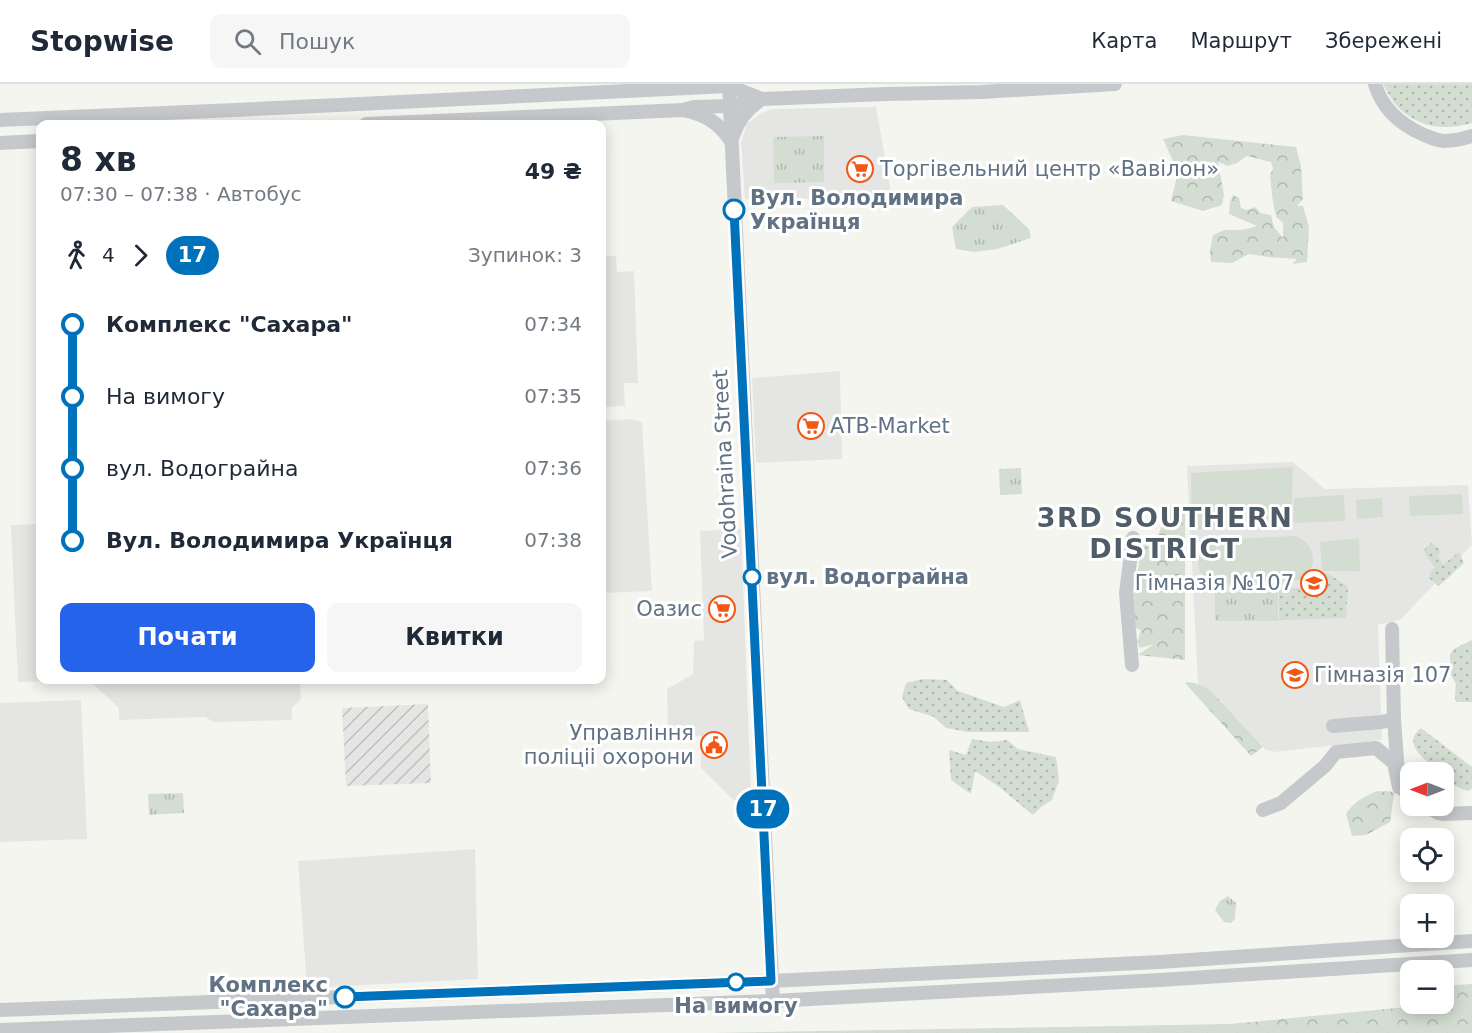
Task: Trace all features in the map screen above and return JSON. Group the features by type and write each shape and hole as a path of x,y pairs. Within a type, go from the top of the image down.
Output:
{"street":[{"path":"457,120 683,110 730,106 762,99 982,93 1115,84"},
{"path":"1362,84 1410,129 1436,140 1472,149"},
{"path":"1375,84 1384,104"},
{"path":"0,120 729,86 762,99"},
{"name":"Vodohraina Street","path":"729,86 773,1001"},
{"path":"731,141 741,117 762,99"},
{"path":"683,110 709,119 723,130 731,141"},
{"path":"1445,141 1472,136"},
{"path":"0,143 36,141"},
{"path":"1132,665 1126,594 1133,538"},
{"path":"1392,629 1394,719 1400,762"},
{"path":"1333,726 1394,719"},
{"path":"1263,810 1281,803 1325,766 1336,752 1376,747 1394,763 1400,779"},
{"path":"1454,814 1472,813"},
{"path":"0,1010 771,981 1159,962 1472,940"},
{"path":"0,1030 773,1001 1472,960"}],"shaded area":[{"path":"876,107 892,198 745,199 741,142 747,124 761,113 772,109"},
{"path":"606,256 616,256 617,272 634,271 638,383 624,383 625,406 606,407"},
{"path":"840,371 842,459 756,463 752,378"},
{"path":"630,419 642,422 652,591 606,593 606,421"},
{"name":"Гімназія №107","path":"1293,462 1325,489 1468,485 1472,545 1400,620 1378,625 1382,740 1274,752 1266,750 1210,690 1198,685 1187,466"},
{"path":"36,524 36,681 18,682 11,525"},
{"path":"741,529 752,818 701,768 701,736 682,737 668,733 667,689 693,674 694,641 704,640 700,531"},
{"path":"93,684 300,684 301,699 292,708 292,720 214,722 205,717 119,720 119,708"},
{"path":"81,700 87,839 0,842 0,703"},
{"path":"428,704 431,783 346,786 342,708"},
{"path":"475,849 478,979 307,988 298,861"}],"green space":[{"path":"1383,84 1472,84 1472,123 1441,127 1422,123 1404,113 1396,105"},
{"path":"1183,135 1296,147 1301,166 1303,199 1297,206 1303,206 1309,227 1307,262 1292,264 1297,259 1249,254 1232,263 1211,262 1210,251 1213,235 1225,230 1257,226 1229,214 1233,195 1239,198 1241,208 1247,210 1255,207 1261,213 1271,215 1274,227 1283,238 1283,223 1276,217 1273,202 1270,176 1273,168 1271,162 1247,156 1228,166 1218,162 1224,195 1222,205 1203,211 1171,201 1178,172 1163,139"},
{"path":"824,136 824,182 774,183 773,137"},
{"path":"1003,205 1029,229 1031,238 997,249 974,252 956,249 952,227 972,207"},
{"path":"1293,467 1291,525 1192,530 1191,473"},
{"path":"1021,468 1022,494 1000,495 999,469"},
{"path":"1462,494 1463,514 1410,516 1409,496"},
{"path":"1344,495 1345,521 1293,523 1294,498"},
{"path":"1382,498 1383,517 1357,519 1356,500"},
{"path":"1170,505 1185,514 1185,660 1138,655 1154,644 1140,648 1137,642 1141,630 1136,628 1132,601 1144,537 1151,553"},
{"path":"1295,536 1307,544 1313,556 1311,570 1300,580 1215,584 1199,570 1199,557 1213,540"},
{"path":"1359,538 1360,571 1322,571 1320,542"},
{"path":"1432,543 1441,551 1438,556 1443,565 1459,552 1464,563 1439,586 1429,578 1430,572 1435,568 1424,551"},
{"path":"1322,573 1329,574 1348,586 1346,618 1279,620 1279,590 1303,587"},
{"path":"1215,592 1278,592 1278,621 1215,621"},
{"path":"1472,640 1472,702 1456,702 1456,684 1451,675 1450,654 1454,649"},
{"path":"923,679 947,680 958,691 1004,707 1020,700 1029,732 968,732 946,728 934,717 909,709 902,697 906,683"},
{"path":"1185,683 1210,690 1263,747 1251,756"},
{"path":"1421,728 1472,767 1472,788 1469,791 1454,784 1454,762 1428,762 1422,757 1414,746 1415,734"},
{"path":"972,739 991,742 1007,740 1018,749 1056,757 1059,780 1052,800 1033,815 998,786 975,771 971,794 951,780 949,750 966,755"},
{"path":"1377,791 1395,792 1390,822 1366,835 1352,836 1346,814 1359,800"},
{"path":"183,793 184,813 149,815 148,794"},
{"path":"1228,896 1236,903 1235,919 1231,923 1224,922 1215,910 1220,901"},
{"path":"1472,984 1472,1033 710,1033 1230,1024 1400,1008 1400,1014 1454,1014 1454,985"}],"bus line":[{"name":"17","path":"345,997 771,981 734,210"}],"place":[{"name":"Торгівельний центр «Вавілон»","path":"860,169"},
{"name":"Вул. Володимира Українця","path":"734,210"},
{"name":"ATB-Market","path":"811,426"},
{"name":"вул. Водограйна","path":"752,577"},
{"name":"Гімназія №107","path":"1314,583"},
{"name":"Оазис","path":"722,609"},
{"name":"Гімназія 107","path":"1295,675"},
{"name":"Управлiння полiцii охорони","path":"714,745"},
{"name":"На вимогу","path":"736,982"},
{"name":"Комплекс \"Сахара\"","path":"345,997"}],"district":[{"name":"3RD SOUTHERN DISTRICT","path":"1165,532"}]}
